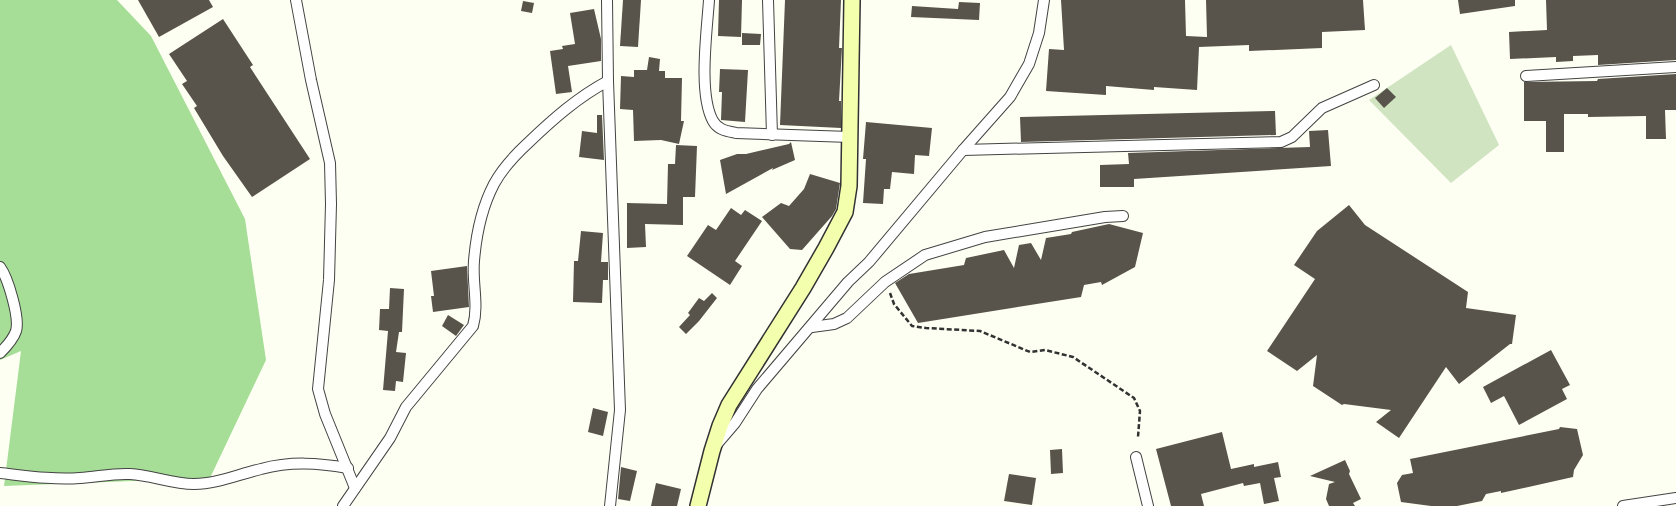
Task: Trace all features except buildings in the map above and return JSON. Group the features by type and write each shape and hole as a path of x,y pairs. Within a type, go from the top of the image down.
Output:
{"street":[{"path":"296,0 311,80 330,163 332,204 329,280 318,389 325,414 355,488"},
{"path":"608,0 608,81 620,410 610,506"},
{"path":"709,0 705,61 706,102 713,122 723,130 736,133 850,137"},
{"path":"768,0 772,135"},
{"path":"698,506 712,451 729,405 803,288 845,212 850,186 852,0"},
{"path":"712,451 735,423 757,389 812,327 848,282 869,262 962,150 1004,105 1019,84 1029,64 1039,32 1044,0"},
{"path":"1526,76 1676,67"},
{"path":"343,506 390,438 406,407 473,326 476,312 474,262 480,221 494,184 512,159 558,114 588,92 608,81"},
{"path":"962,150 1281,142 1292,137 1322,108 1374,85"},
{"path":"812,327 834,324 846,318 885,282 925,255 986,237 1105,217 1123,216"},
{"path":"0,267 4,272 12,301 16,318 16,330 12,340 0,353"},
{"path":"1136,457 1148,506"},
{"path":"0,473 51,478 128,474 194,484 231,478 262,468 286,464 315,463 348,468"},
{"path":"1624,506 1676,498"}],"path":[{"path":"885,282 894,304 912,326 980,331 1030,352 1045,350 1073,357 1134,398 1140,411 1138,438"}],"green space":[{"path":"0,0 117,0 151,36 245,219 266,360 210,478 4,486 21,351 0,360"},
{"path":"1451,45 1499,145 1451,183 1369,100"}]}
